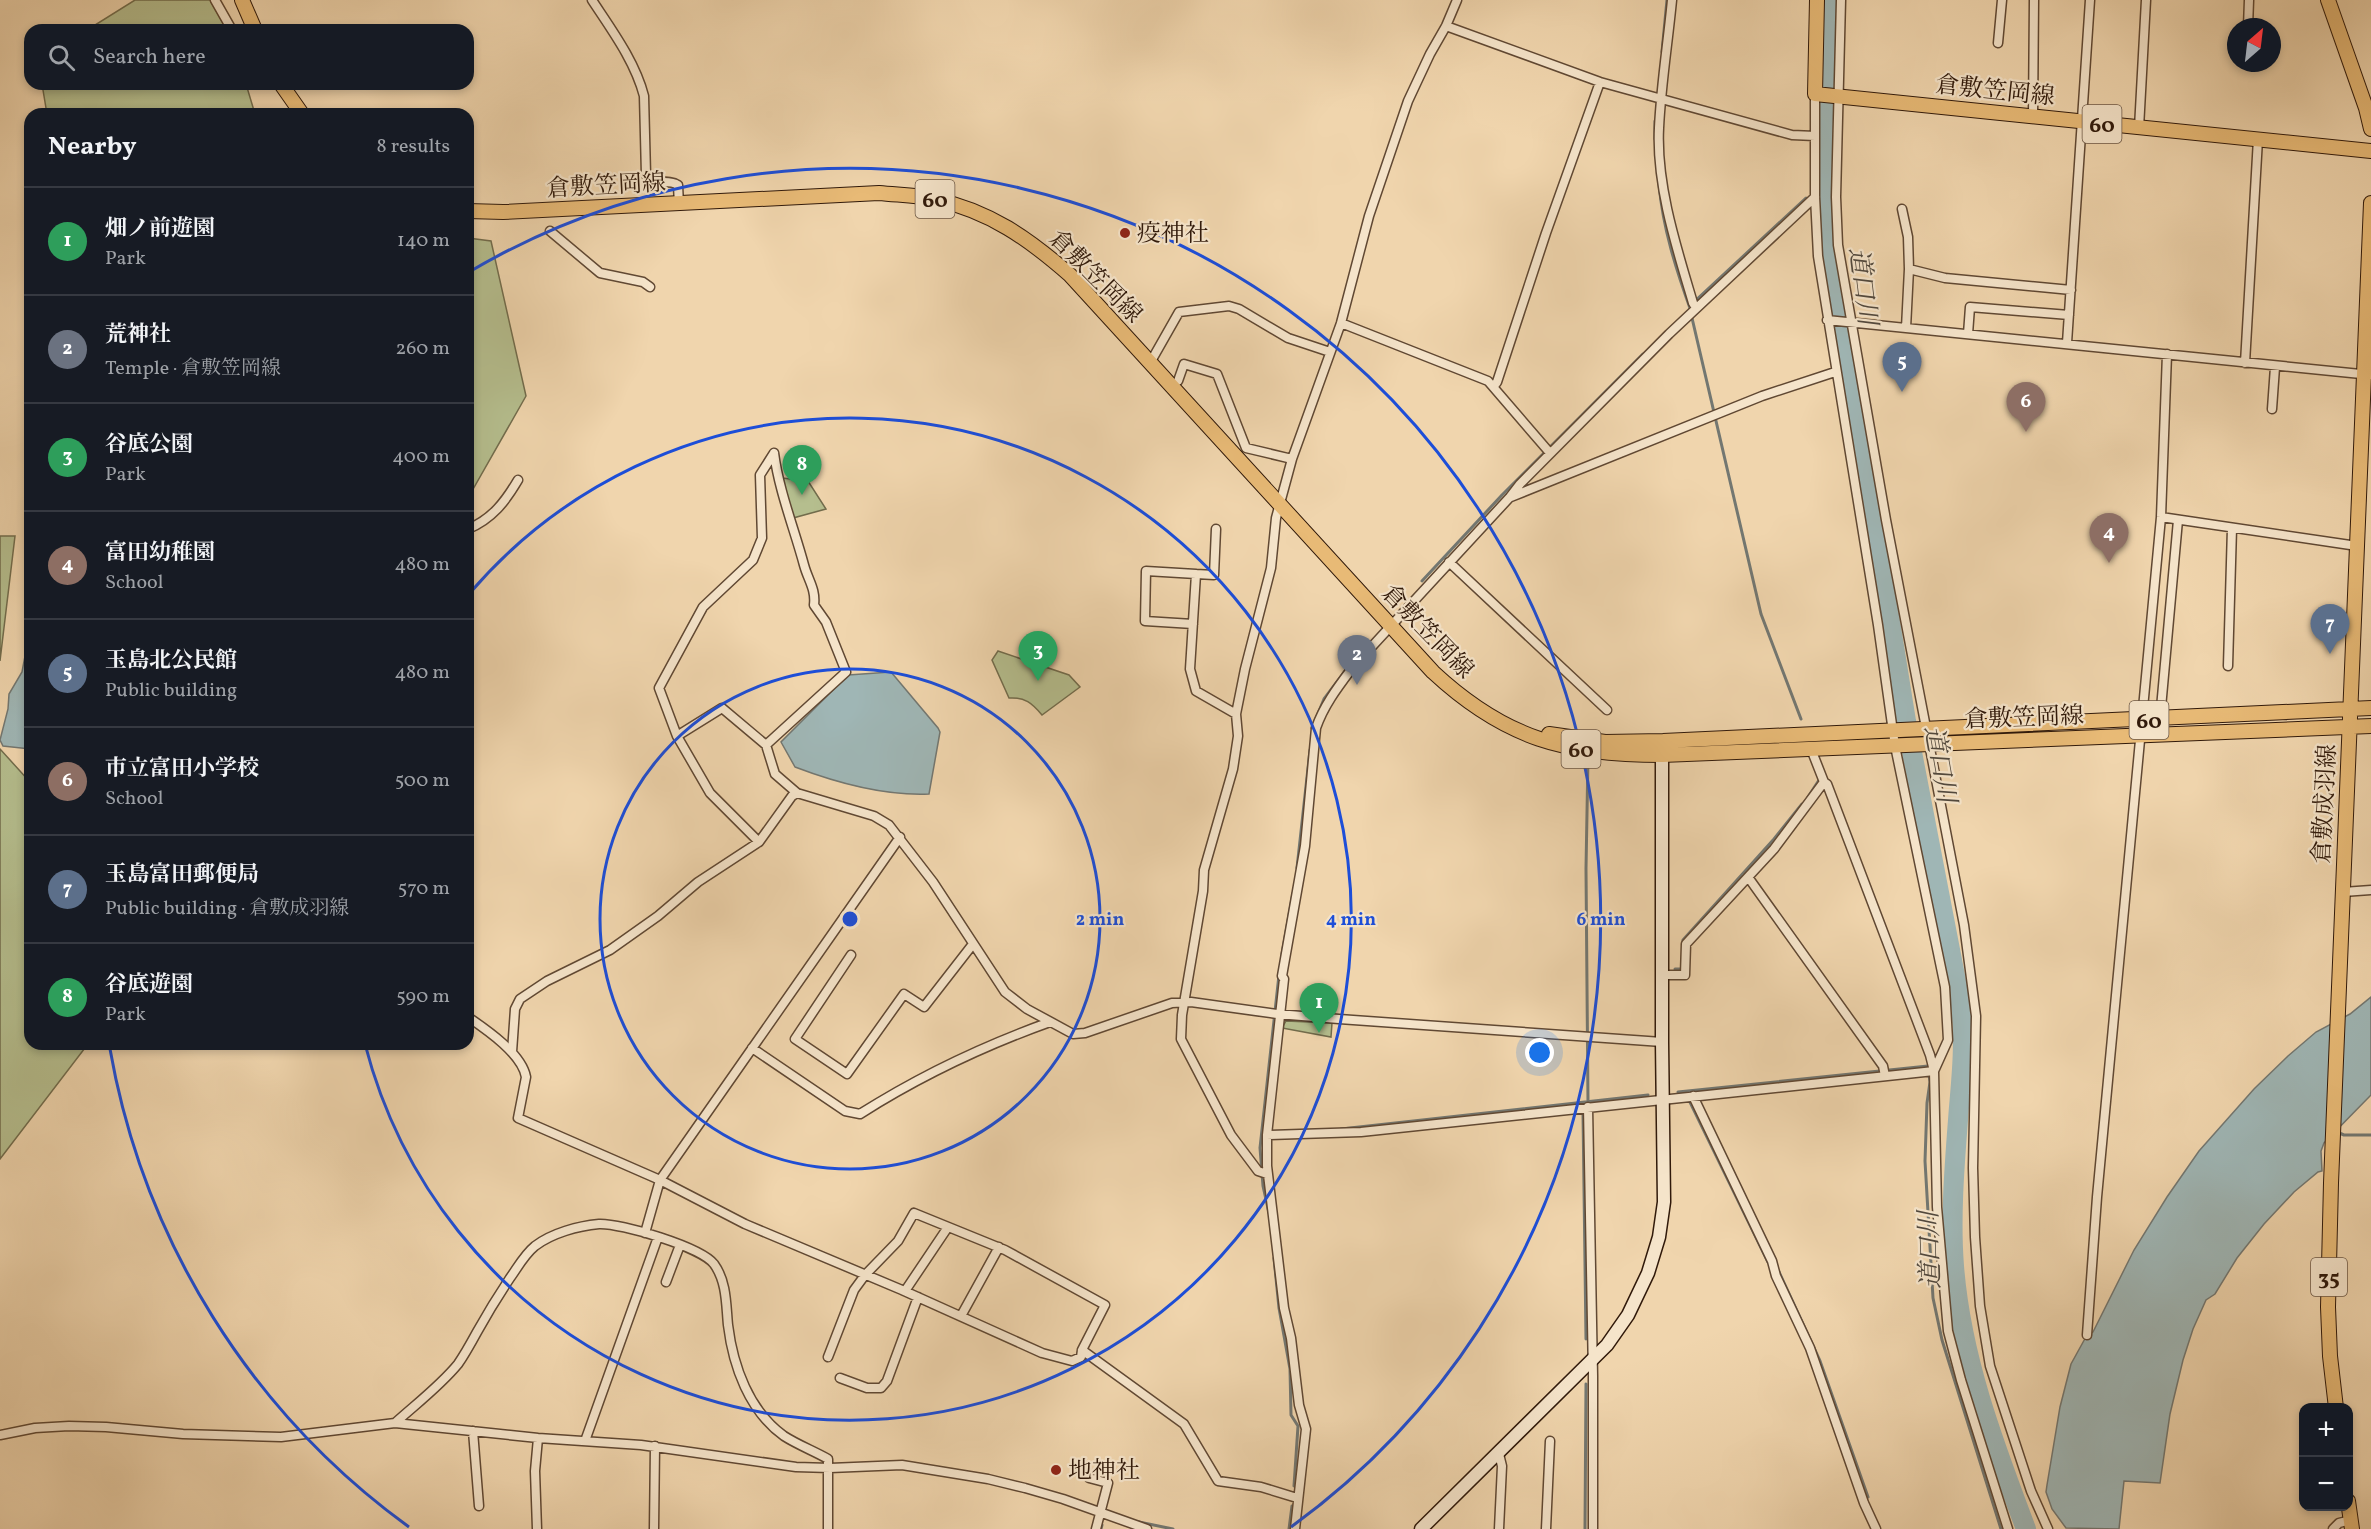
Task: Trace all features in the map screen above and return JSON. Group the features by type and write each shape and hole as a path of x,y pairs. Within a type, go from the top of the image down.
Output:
{"main road":[{"path":"242,0 252,24"},
{"path":"1816,0 1827,95"},
{"path":"2328,0 2369,105 2371,129"},
{"path":"285,90 298,108"},
{"name":"倉敷笠岡線","path":"1827,95 2371,151"},
{"name":"倉敷笠岡線","path":"474,211 679,205 879,194 933,199 966,208 1002,224 1036,245 1070,276 1433,672 1456,694 1478,710 1533,738 1569,748 1616,755 1662,748 1894,739 2142,720 2371,708"},
{"name":"倉敷成羽線","path":"2336,1403 2330,1356 2328,1307 2332,1146 2357,546 2367,374 2371,203"},
{"name":"倉敷笠岡線","path":"1928,737 2142,735 2371,726"},
{"name":"倉敷笠岡線","path":"1662,748 1811,749 1894,739"}],"street":[{"path":"215,0 229,24"},
{"path":"592,0 641,85 644,96 646,175 649,181 654,183 673,182 678,185 679,205"},
{"path":"1264,1174 1231,1135 1181,1038 1183,1003 1204,870 1233,769 1238,736 1236,714 1271,568 1279,504 1292,459 1341,323 1369,216 1408,100 1446,26 1456,0"},
{"path":"1672,0 1659,100 1659,141 1670,224 1696,308"},
{"path":"1841,0 1827,95 1815,136 1818,256 1894,739 1945,987 1948,1040 1931,1071"},
{"path":"1998,43 2002,0"},
{"path":"2033,117 2034,0"},
{"path":"2067,343 2090,0"},
{"path":"2139,128 2146,0"},
{"path":"2248,18 2249,0"},
{"path":"1446,26 1600,82 1659,100 1792,135 1815,136"},
{"path":"1494,386 1600,82"},
{"path":"1827,95 1838,245 1850,322 1964,925 1976,1016 1974,1179 1980,1306 1989,1366 2031,1491 2048,1529"},
{"path":"2246,363 2258,139"},
{"path":"1295,1529 1306,1429 1299,1405 1291,1338 1284,1308 1264,1174 1276,1014 1305,846 1316,728 1331,696 1391,625 1510,497 1547,451 1815,197"},
{"path":"1902,209 1908,237 1906,328"},
{"path":"550,231 600,273 643,282 650,287"},
{"path":"1908,269 1946,279 2071,290"},
{"path":"1150,363 1179,312 1229,306 1239,309 1288,338 1330,352"},
{"path":"1968,334 1970,307 2069,315"},
{"path":"1828,320 2067,343 2275,367 2367,374"},
{"path":"1341,323 1488,381 1547,451"},
{"path":"2087,1335 2129,839 2142,735 2161,517 2167,354"},
{"path":"1178,381 1184,364 1217,374 1246,448 1292,459"},
{"path":"2272,409 2275,367"},
{"path":"1510,497 1715,414 1835,372"},
{"path":"759,842 710,793 677,736 659,688 703,607 753,560 762,537 760,475 774,453 776,473 815,595 814,605 826,622 846,672 766,746"},
{"path":"474,526 493,515 508,498 518,480"},
{"path":"2161,517 2357,546"},
{"path":"2160,719 2178,520"},
{"path":"2228,666 2232,528"},
{"path":"1193,624 1145,621 1146,571 1214,575 1216,529"},
{"path":"1449,562 1607,710"},
{"path":"1196,574 1190,669 1196,691 1236,714"},
{"path":"677,736 722,708 766,746 775,774 797,793 874,816 889,825 939,891 988,970 1011,999 1050,1022 1079,1035 1155,1008 1183,1003 1276,1014 1662,1042"},
{"path":"1421,1529 1607,1345 1628,1315 1654,1255 1663,1219 1664,1202 1662,748"},
{"path":"1811,749 1822,778 1827,784 1930,1055 1937,1207 1948,1331 2008,1529"},
{"path":"1662,975 1685,975 1686,944 1793,824 1822,778"},
{"path":"512,1052 515,1009 519,999 558,975 610,950 658,916 698,882 759,842 792,796 797,793"},
{"path":"645,1233 660,1180 900,837"},
{"path":"1749,875 1885,1073"},
{"path":"2343,892 2371,890"},
{"path":"850,955 795,1039 848,1074 904,994 924,1007 973,944"},
{"path":"474,1022 512,1052 526,1074 518,1118 660,1180 746,1224 865,1275 906,1291 1042,1353 1072,1361 1081,1357 1082,1350 1105,1305 999,1247 914,1213 898,1241 865,1275 854,1290 828,1357"},
{"path":"752,1048 845,1111 860,1114 956,1060 993,1043 1050,1022"},
{"path":"1267,1135 1361,1132 1885,1073 1931,1071"},
{"path":"1689,1096 1772,1261 1776,1276 1810,1348 1864,1503 1876,1529"},
{"path":"1588,1107 1593,1529"},
{"path":"395,1423 443,1381 459,1363 496,1300 525,1256 534,1247 566,1231 602,1224 645,1233 680,1245 712,1262 721,1278 731,1346 743,1384 754,1404 778,1431 804,1448 828,1459 830,1468 828,1529"},
{"path":"906,1291 948,1227"},
{"path":"585,1441 657,1237"},
{"path":"666,1282 680,1245"},
{"path":"961,1316 999,1247"},
{"path":"840,1378 867,1388 881,1388 887,1381 918,1297"},
{"path":"1082,1350 1184,1424 1218,1481 1261,1487 1297,1498"},
{"path":"0,1435 35,1428 69,1426 183,1434 281,1437 395,1423 538,1438 655,1446 796,1467 902,1465 1025,1488 1147,1529"},
{"path":"473,1431 479,1506"},
{"path":"537,1529 535,1471 538,1438"},
{"path":"1546,1529 1550,1441"},
{"path":"654,1529 655,1446"},
{"path":"1499,1454 1502,1466 1499,1529"},
{"path":"1089,1478 1108,1483 1096,1529"},
{"path":"2333,1529 2339,1523 2352,1524"}],"green space":[{"path":"135,0 210,0 224,24 97,24"},
{"path":"43,90 248,90 253,108 46,108"},
{"path":"474,239 491,241 526,396 474,487"},
{"path":"782,478 808,481 826,509 793,518"},
{"path":"0,536 15,536 0,661"},
{"path":"998,651 1069,675 1080,687 1042,715 1028,702 1009,698 992,660"},
{"path":"0,749 24,775 24,1050 83,1050 0,1159"},
{"path":"1286,1021 1332,1023 1331,1037 1282,1028"}],"water":[{"path":"24,662 24,748 3,746 0,740 8,709 9,694 22,672"},
{"path":"891,672 940,732 929,794 877,791 795,767 781,742 848,675"},
{"path":"2371,997 2371,1095 2324,1143 2321,1151 2322,1171 2294,1192 2264,1224 2237,1258 2215,1294 2206,1300 2183,1360 2170,1414 2160,1483 2124,1481 2119,1529 2066,1528 2052,1509 2046,1492 2060,1407 2071,1364 2087,1335 2093,1332 2134,1250 2199,1151 2254,1089 2316,1032 2350,1014"}],"waterway":[{"path":"1662,52 1667,0"},
{"name":"道口川","path":"1832,0 1827,109 1832,291 1847,353 1906,721 1961,1007 1963,1057 1953,1207 1954,1266 1958,1300 1971,1367 2002,1465 2026,1529"},
{"path":"1655,121 1655,139"},
{"path":"1659,184 1671,249 1691,311"},
{"path":"1820,189 1827,189"},
{"path":"1695,301 1806,198"},
{"path":"1692,318 1761,614 1801,719"},
{"path":"1422,581 1502,495 1643,354"},
{"path":"1312,728 1324,699 1349,666"},
{"path":"1297,868 1310,750"},
{"path":"1588,757 1586,869 1588,1102"},
{"path":"1808,797 1821,777"},
{"path":"1683,944 1683,940 1774,839 1802,804"},
{"path":"1282,954 1293,893"},
{"path":"1675,969 1682,969"},
{"path":"1269,1213 1263,1186 1260,1148 1279,975"},
{"path":"1678,1092 1928,1066 1930,1082 1925,1161 1933,1298 1942,1340 2001,1529"},
{"path":"1341,1129 1648,1095"},
{"path":"1688,1098 1768,1262"},
{"path":"1583,1112 1586,1339"},
{"path":"2337,1132 2344,1135 2371,1135"},
{"path":"1274,1258 1279,1308 1290,1369 1291,1415 1298,1426 1294,1486"},
{"path":"1779,1272 1820,1361 1868,1497"},
{"path":"1585,1529 1586,1384"},
{"path":"1289,1529 1292,1506"},
{"path":"1139,1522 1173,1529"},
{"path":"1101,1529 1102,1525"}],"place":[{"name":"疫神社","path":"1125,233"},
{"name":"玉島北公民館","path":"1902,392"},
{"name":"市立富田小学校","path":"2026,432"},
{"name":"谷底遊園","path":"802,495"},
{"name":"富田幼稚園","path":"2109,563"},
{"name":"玉島富田郵便局","path":"2330,654"},
{"name":"谷底公園","path":"1038,681"},
{"name":"荒神社","path":"1357,685"},
{"name":"畑ノ前遊園","path":"1319,1033"},
{"name":"地神社","path":"1056,1470"}]}
